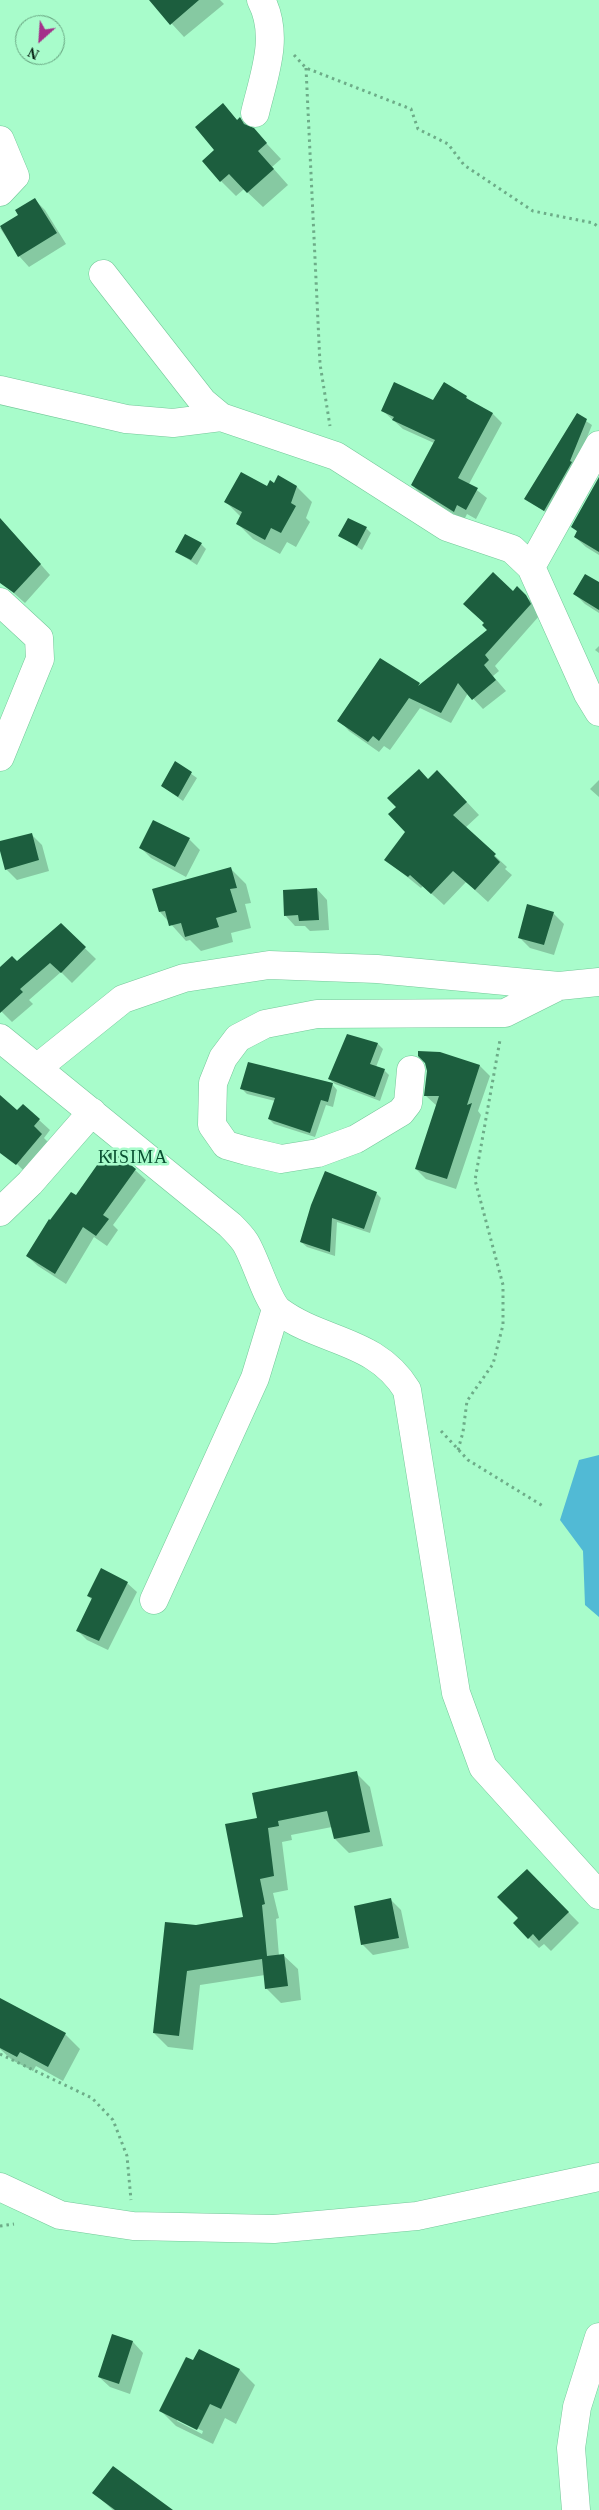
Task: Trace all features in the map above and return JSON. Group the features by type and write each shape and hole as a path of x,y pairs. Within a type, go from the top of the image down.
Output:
{"street":[{"path":"255,112 272,42 269,15 261,0"},
{"path":"0,140 15,176 0,192"},
{"path":"104,274 203,402 221,417 336,456 447,527 512,549 531,567 588,694 599,712"},
{"path":"0,390 126,418 173,423 221,417"},
{"path":"531,567 599,445"},
{"path":"0,602 39,638 40,659 0,757"},
{"path":"37,1068 123,999 184,978 269,965 377,969 559,986 599,982"},
{"path":"411,1070 408,1103 401,1112 356,1140 318,1153 281,1158 247,1152 226,1145 212,1125 213,1083 223,1058 238,1038 265,1024 317,1014 505,1013 559,986"},
{"path":"0,1038 230,1225 245,1241 276,1308 298,1324 365,1349 397,1374 407,1390 456,1693 483,1767 599,1895"},
{"path":"0,1212 30,1183 92,1112"},
{"path":"154,1600 255,1378 276,1308"},
{"path":"0,2187 60,2215 133,2226 274,2229 417,2216 599,2178"},
{"path":"576,2510 571,2448 577,2407 599,2337"}],"path":[{"path":"272,42 298,57 306,68 411,109 418,129 448,144 464,165 533,211 593,223 599,227"},
{"path":"306,68 320,364 336,456"},
{"path":"458,1450 463,1432 467,1400 493,1364 503,1325 503,1285 475,1180 505,1013"},
{"path":"439,1427 468,1460 543,1506"},
{"path":"0,2054 92,2098 113,2120 127,2156 133,2226"}],"water":[{"path":"599,1455 599,1617 585,1605 583,1551 560,1520 579,1460"}],"building":[{"path":"149,0 199,0 170,25"},
{"path":"223,103 237,120 240,117 244,124 254,128 267,143 258,151 274,169 247,193 229,174 220,182 202,161 214,150 195,127"},
{"path":"35,198 57,233 18,257 0,226 18,215 15,210"},
{"path":"394,382 433,400 444,382 467,396 466,398 493,413 458,478 478,488 466,510 457,505 454,512 411,485 435,440 392,420 394,417 381,411"},
{"path":"577,413 587,419 570,461 572,462 544,511 524,499"},
{"path":"241,472 267,486 270,480 274,483 278,475 297,486 291,503 296,506 281,533 271,528 265,540 236,524 242,512 224,502"},
{"path":"599,477 599,552 574,537 577,531 571,527"},
{"path":"0,518 41,564 14,593 0,583"},
{"path":"348,518 367,527 357,546 338,536"},
{"path":"185,534 202,543 191,560 175,552"},
{"path":"493,572 513,591 517,586 526,595 531,604 485,655 489,660 484,665 496,680 472,700 458,683 441,713 409,698 379,741 373,736 368,742 337,721 380,658 420,683 418,686 487,630 482,625 484,623 463,604"},
{"path":"585,574 599,582 599,610 573,594"},
{"path":"175,761 192,772 178,797 161,786"},
{"path":"419,769 428,779 437,770 467,802 453,815 496,854 494,856 500,862 475,890 453,871 431,894 410,875 408,877 384,860 405,832 388,814 396,807 387,798"},
{"path":"153,820 190,838 175,867 139,848"},
{"path":"32,833 39,860 5,870 0,851 0,841"},
{"path":"231,867 237,888 230,889 237,912 216,918 219,927 185,937 181,923 169,926 165,911 159,912 152,889"},
{"path":"317,888 319,920 299,921 298,915 284,916 283,890"},
{"path":"527,904 554,912 544,945 518,938"},
{"path":"61,923 86,947 61,973 50,963 20,989 23,992 0,1013 0,967 12,956 17,961"},
{"path":"347,1034 378,1043 370,1064 385,1069 375,1097 328,1079"},
{"path":"418,1051 440,1052 480,1065 467,1105 472,1103 447,1179 415,1169 439,1096 424,1096 427,1071 425,1063 418,1056"},
{"path":"248,1062 333,1083 328,1102 321,1100 310,1133 268,1119 275,1098 240,1089"},
{"path":"0,1095 17,1110 23,1104 40,1119 34,1126 42,1134 16,1165 0,1153"},
{"path":"109,1148 136,1169 103,1215 109,1219 96,1236 83,1227 55,1274 26,1256 49,1219 71,1192 76,1195"},
{"path":"325,1171 377,1192 364,1229 332,1218 330,1252 300,1242 311,1205"},
{"path":"101,1568 128,1582 99,1641 76,1631 92,1598 87,1596"},
{"path":"357,1771 370,1832 334,1839 327,1811 278,1821 279,1826 268,1828 274,1876 260,1879 265,1904 262,1905 267,1956 284,1954 288,1986 265,1989 262,1959 187,1971 179,2036 153,2033 165,1922 196,1925 243,1917 225,1824 257,1818 252,1793"},
{"path":"527,1869 569,1912 539,1941 533,1934 528,1939 513,1923 518,1918 497,1897"},
{"path":"391,1898 399,1938 361,1945 354,1906"},
{"path":"0,1998 66,2033 48,2067 20,2052 17,2057 0,2048"},
{"path":"112,2334 133,2341 119,2384 98,2377"},
{"path":"199,2349 240,2369 221,2409 210,2404 197,2430 159,2411 186,2357 193,2360"},
{"path":"113,2466 173,2510 115,2510 92,2493"}],"district":[{"name":"KISIMA","path":"133,1158"}]}
